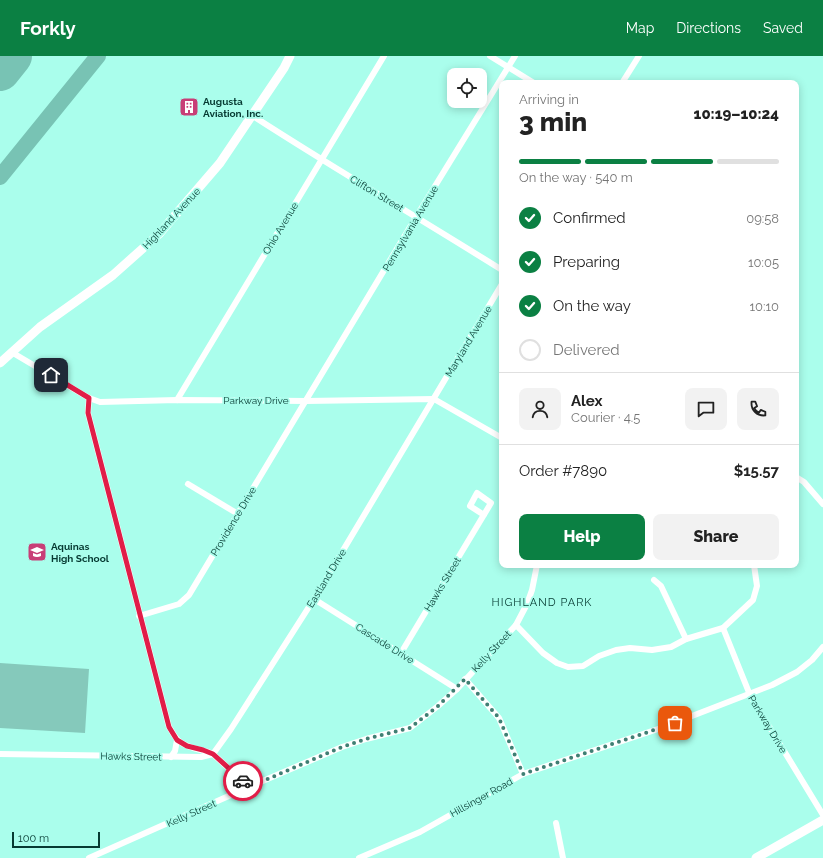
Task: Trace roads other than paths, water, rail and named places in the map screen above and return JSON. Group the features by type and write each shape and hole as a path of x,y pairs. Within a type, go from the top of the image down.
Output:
{"main road":[{"name":"Highland Avenue","path":"0,363 40,326 113,275 159,234 220,163 253,116 290,56"},
{"path":"756,858 823,820"}],"street":[{"name":"Ohio Avenue","path":"177,400 384,56"},
{"path":"490,56 529,80"},
{"name":"Pennsylvania Avenue","path":"500,80 515,56"},
{"path":"624,80 639,56"},
{"name":"Pennsylvania Avenue","path":"306,401 499,82"},
{"name":"Clifton Street","path":"253,116 321,160 499,268"},
{"name":"Maryland Avenue","path":"434,399 499,289"},
{"name":"Parkway Drive","path":"12,353 89,398 100,402 177,400 306,401 434,399"},
{"path":"89,398 88,413 139,616 169,727 177,740 187,746 213,754 249,787"},
{"path":"434,399 499,436"},
{"name":"Eastland Drive","path":"213,754 231,729 314,599 434,399"},
{"name":"Providence Drive","path":"139,616 179,604 189,595 306,401"},
{"path":"799,479 804,482 823,504"},
{"path":"188,484 238,514"},
{"name":"Hawks Street","path":"401,653 484,515"},
{"name":"Kelly Street","path":"89,858 342,747 366,739 410,728 438,706 457,688 516,625 527,604 532,590 536,568"},
{"path":"516,625 543,653 557,663 568,667 583,666 599,656 616,650 630,648 652,650 671,647 686,639 723,628 754,600 757,586 754,568"},
{"path":"654,580 661,586 686,639"},
{"name":"Cascade Drive","path":"314,599 457,688"},
{"name":"Parkway Drive","path":"723,628 750,695 823,815"},
{"name":"Hillsinger Road","path":"359,858 420,832 523,774 660,728 750,695 772,685 797,672 812,660 823,647"},
{"path":"465,679 499,718 523,774"},
{"path":"171,757 175,751 177,740"},
{"name":"Hawks Street","path":"0,754 200,757 213,754"},
{"path":"556,823 563,858"}],"place":[{"name":"Augusta Aviation, Inc.","path":"189,107"},
{"name":"Aquinas High School","path":"37,552"}],"district":[{"name":"HIGHLAND PARK","path":"542,602"}]}
